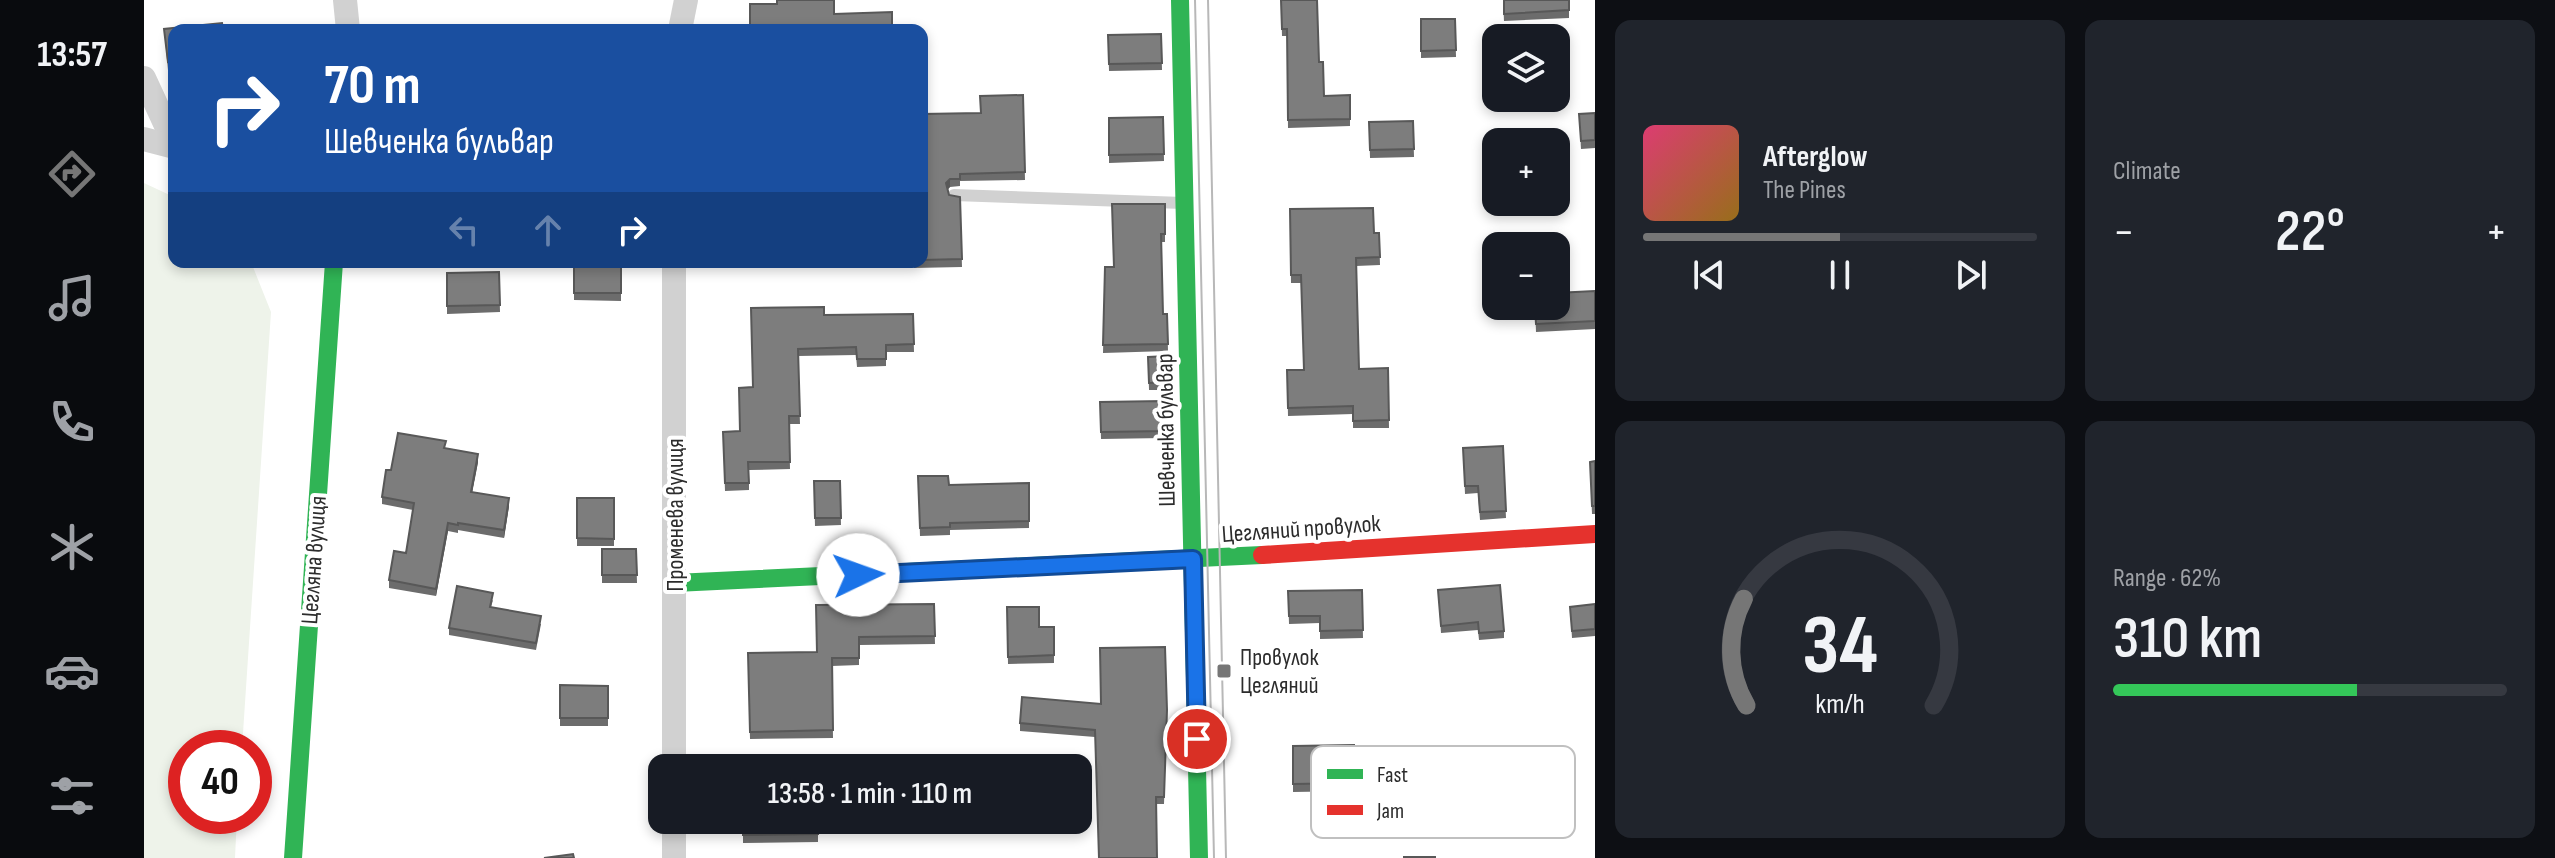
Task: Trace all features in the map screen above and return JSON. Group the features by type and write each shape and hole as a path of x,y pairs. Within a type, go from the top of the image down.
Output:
{"street":[{"path":"345,0 347,24"},
{"path":"681,24 686,0"},
{"name":"Шевченка бульвар","path":"1180,0 1199,858"},
{"path":"144,78 168,132"},
{"path":"144,139 168,144"},
{"name":"Цегляна вулиця","path":"293,858 334,268"},
{"name":"Променева вулиця","path":"674,268 674,754"},
{"name":"Цегляний провулок","path":"675,583 1193,559 1595,534"},
{"path":"674,834 674,858"}],"lane":[{"path":"954,195 1185,203"}],"shaded area":[{"path":"144,183 168,194 168,268 253,268 271,312 243,730 168,730 168,834 236,834 235,858 144,858"}],"building":[{"path":"777,0 834,0 834,14 892,12 892,24 750,24 750,4 777,4"},
{"path":"1281,0 1317,0 1319,62 1323,62 1324,96 1350,95 1350,119 1288,120 1287,29 1282,29"},
{"path":"1504,0 1569,0 1569,10 1504,14"},
{"path":"1421,19 1455,19 1456,50 1421,51"},
{"path":"164,29 168,29 168,62"},
{"path":"1161,34 1162,63 1109,64 1108,35"},
{"path":"1023,95 1025,172 960,174 960,179 950,179 946,183 949,195 960,197 962,259 928,260 928,114 981,113 980,96"},
{"path":"1595,113 1595,140 1581,141 1579,114"},
{"path":"1163,117 1164,154 1109,155 1109,118"},
{"path":"1413,121 1414,149 1370,150 1369,122"},
{"path":"1112,204 1165,204 1165,234 1161,234 1163,314 1167,314 1168,344 1103,345 1105,267 1114,267"},
{"path":"1373,208 1374,233 1379,233 1380,257 1356,258 1359,369 1388,368 1389,420 1353,421 1353,406 1288,408 1287,370 1304,370 1301,275 1291,275 1290,209"},
{"path":"574,268 621,268 621,293 574,293"},
{"path":"499,272 500,305 447,306 447,273"},
{"path":"1595,291 1595,321 1536,324 1536,320 1570,320 1570,292"},
{"path":"824,307 824,315 913,314 914,344 886,345 886,359 857,359 856,347 798,349 800,416 789,416 790,462 748,462 749,483 725,483 723,432 740,431 739,388 753,387 751,308"},
{"path":"1168,356 1169,382 1149,383 1148,357"},
{"path":"1163,401 1164,431 1101,432 1100,402"},
{"path":"398,433 446,441 444,448 478,454 471,492 509,498 504,530 448,523 436,589 389,580 394,551 406,553 414,503 382,497 386,470 391,470"},
{"path":"1503,446 1506,511 1480,512 1478,486 1465,486 1463,448"},
{"path":"1595,461 1595,506 1592,506 1590,462"},
{"path":"918,476 948,476 949,485 1029,483 1029,521 950,523 950,527 920,528"},
{"path":"814,481 840,481 841,518 815,518"},
{"path":"577,498 614,498 614,539 577,538"},
{"path":"602,549 636,549 637,575 602,575"},
{"path":"1500,585 1504,631 1479,633 1478,622 1441,626 1438,590"},
{"path":"457,586 493,593 490,607 541,616 536,643 449,628"},
{"path":"1362,590 1363,630 1320,631 1320,616 1289,616 1288,591"},
{"path":"934,604 935,636 859,637 859,658 832,658 833,730 750,732 748,653 817,652 816,605"},
{"path":"1595,604 1595,629 1572,631 1570,607"},
{"path":"1007,607 1039,607 1039,627 1054,627 1054,655 1008,657"},
{"path":"1165,647 1167,710 1164,797 1156,797 1157,858 1099,858 1095,730 1020,723 1022,697 1101,704 1100,648"},
{"path":"560,685 608,686 608,718 560,718"},
{"path":"1354,745 1354,746 1311,746 1311,784 1293,784 1293,746"},
{"path":"573,854 574,858 544,858"}],"tram line":[{"path":"1195,0 1214,858"},
{"path":"1208,0 1226,858"}],"traffic: fast":[{"path":"1180,0 1199,858"},
{"path":"293,858 334,268"},
{"path":"675,583 1262,555"}],"traffic: jam":[{"path":"1262,555 1595,534"}],"place":[{"name":"Провулок Цегляний","path":"1224,671"}],"route":[{"path":"858,575 1193,559 1197,739"}]}
